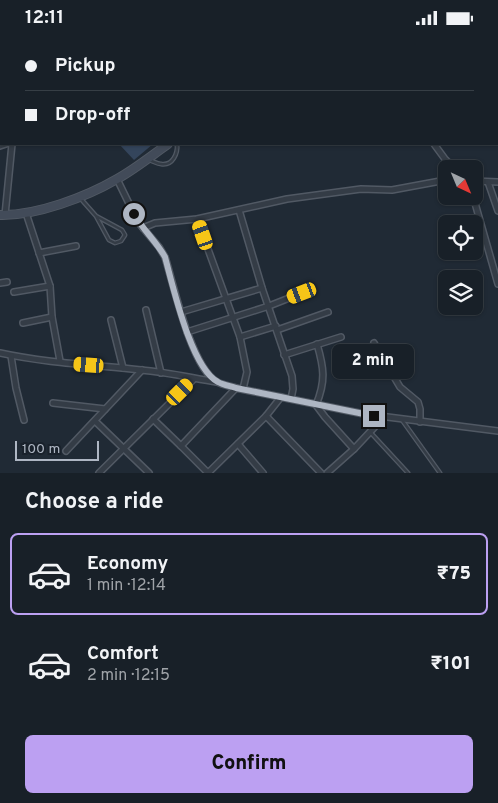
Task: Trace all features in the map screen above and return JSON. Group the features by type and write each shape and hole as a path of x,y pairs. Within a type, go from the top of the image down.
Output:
{"main road":[{"path":"2,215 26,213 78,197 117,179 167,145"}],"street":[{"path":"2,215 12,145"},
{"path":"435,145 445,160"},
{"path":"117,179 142,228 159,247 165,257 187,332 202,365 217,382"},
{"path":"142,228 161,222 198,219 287,199 360,189 392,190 438,181"},
{"path":"483,182 498,182"},
{"path":"488,182 498,211"},
{"path":"475,205 498,284"},
{"path":"239,209 262,288 292,376 293,389 291,399"},
{"path":"26,213 50,285 52,317 60,361"},
{"path":"198,219 240,337 247,372 243,389"},
{"path":"39,253 76,246"},
{"path":"491,263 498,261"},
{"path":"0,283 7,281"},
{"path":"14,292 50,285"},
{"path":"181,312 262,288"},
{"path":"187,332 234,318 302,293"},
{"path":"146,309 161,373"},
{"path":"240,337 328,312"},
{"path":"23,323 52,317"},
{"path":"111,320 123,368"},
{"path":"284,355 341,337"},
{"path":"374,343 400,387 418,402 420,422"},
{"path":"316,405 324,380 324,369 317,344"},
{"path":"0,353 73,364 142,370 217,382 236,388 316,405 384,417 498,431"},
{"path":"11,356 24,420"},
{"path":"66,451 142,370"},
{"path":"99,473 194,379"},
{"path":"181,446 236,388"},
{"path":"154,419 208,473 266,416 281,397"},
{"path":"53,403 105,409"},
{"path":"316,405 354,449"},
{"path":"266,416 321,473"},
{"path":"327,473 354,449 384,417"},
{"path":"95,421 149,473"},
{"path":"238,444 264,473"}],"lane":[{"path":"148,159 161,164 169,163 176,154 177,145"},
{"path":"78,197 96,216 110,240 115,243 122,241 125,235 122,229 96,216"},
{"path":"402,420 440,473"},
{"path":"370,433 408,473"}],"water":[{"path":"120,145 152,145 134,160"}],"route":[{"path":"134,214 142,228 151,236 165,257 187,332 206,371 217,382 236,388 374,416"}]}
